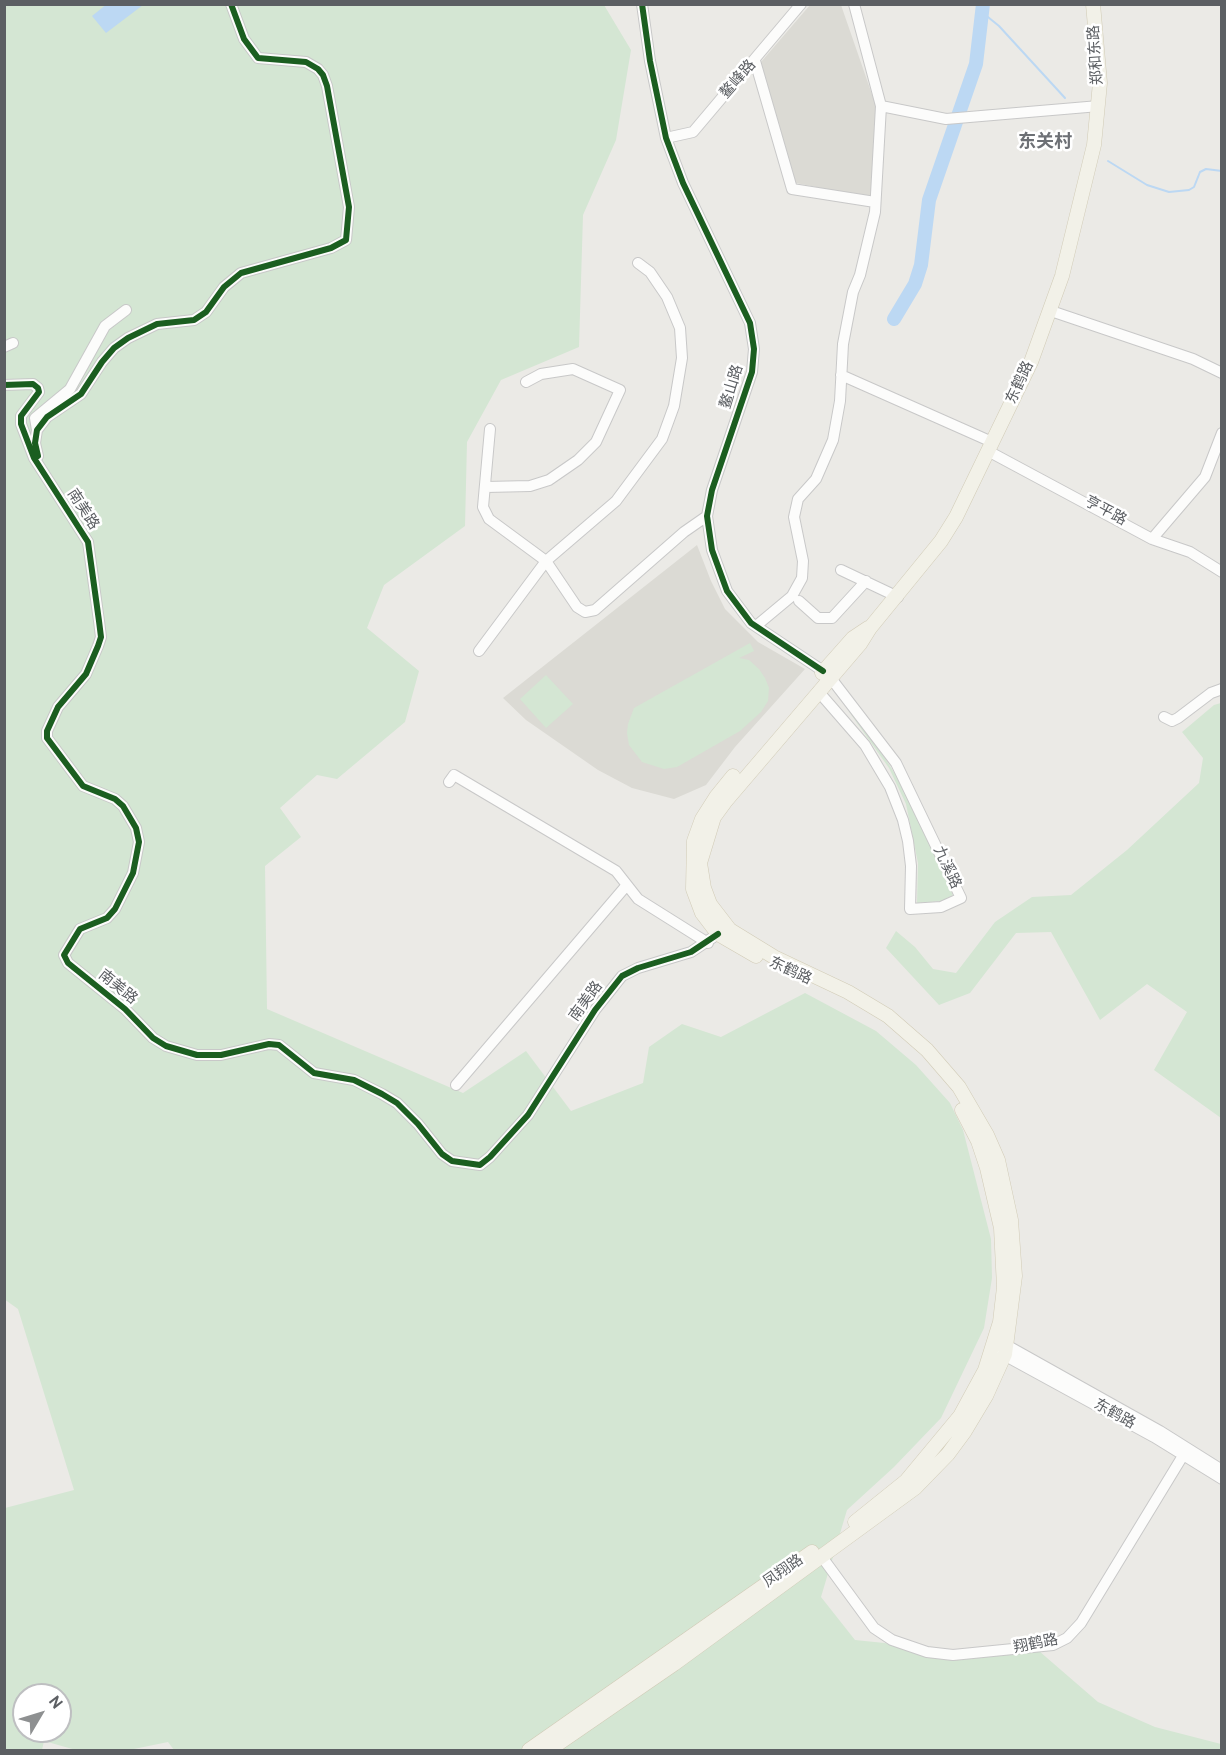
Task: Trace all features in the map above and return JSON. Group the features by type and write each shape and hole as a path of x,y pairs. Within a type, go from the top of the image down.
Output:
{"main road":[{"name":"郑和东路","path":"1093,4 1099,106"},
{"name":"东鹤路","path":"1000,1347 1004,1287 1001,1228 995,1198 978,1141 953,1094 921,1057 872,1016 837,994 713,938 693,890 691,859 694,841 702,819 716,797 827,674 860,644 870,628 898,597 956,517 1031,362 1051,311 1086,181 1099,106"},
{"name":"东鹤路","path":"827,674 818,692 736,787 714,817 700,863 704,888 710,904 730,930 774,957 848,992 888,1016 927,1050 959,1088 987,1135 998,1160 1011,1220 1015,1276 1000,1347"},
{"name":"凤翔路","path":"549,1750 900,1501 948,1454 972,1420 1000,1347"},
{"name":"凤翔路","path":"529,1750 882,1503 925,1462 960,1416 1000,1347"}],"street":[{"path":"37,430 47,417 81,394 102,362 114,348 128,338 157,324 194,320 206,312 224,287 241,273 331,248 346,240 349,207 327,86 322,75 318,69 306,63 258,58 244,39 231,4"},
{"name":"鳌山路","path":"642,4 650,61 666,138 682,183 750,323 754,349 752,372 712,490 707,516 718,570 727,591 756,626 827,674"},
{"name":"鳌峰路","path":"666,138 693,132 801,4"},
{"path":"756,626 792,596 802,578 803,561 794,517 798,500 816,479 833,440 843,344 875,202 881,106 854,4"},
{"path":"755,61 792,189 875,202"},
{"path":"881,106 946,119 1099,106"},
{"path":"479,651 546,561 616,501 662,439 674,406 682,358 680,328 667,297 650,272 638,263"},
{"path":"42,469 35,443 37,430 35,418 70,389 105,326 126,310"},
{"path":"1051,311 1193,359 1221,373"},
{"path":"486,487 530,486 549,480 568,467 596,442 621,390 573,369 541,374 526,382"},
{"name":"亨平路","path":"841,375 990,447 1152,539 1190,552 1221,572"},
{"name":"南美路","path":"4,385 33,384 38,388 39,392 21,416 21,424 27,442 42,469 88,542 101,637 86,674 58,707 47,731 47,738 83,786 115,799 123,806 136,828 139,842 133,873 115,909 107,918 80,929 64,955 68,963 125,1009 153,1038 166,1046 198,1055 221,1055 269,1044 279,1045 314,1073 354,1080 397,1103 418,1124 442,1154 452,1161 480,1165 528,1115 595,1010 622,976 638,968 691,952 713,938"},
{"path":"490,429 483,507 489,519 546,561 577,608 585,612 595,610 684,532 707,516"},
{"path":"1152,539 1204,477 1221,433"},
{"path":"842,570 898,597"},
{"path":"799,601 818,618 832,618 866,581"},
{"name":"九溪路","path":"818,692 865,745 890,787 908,842 911,866 910,909 941,907 961,898 896,763 827,674"},
{"path":"1164,717 1172,721 1211,693 1221,689"},
{"path":"449,782 454,776 596,859 616,871 638,899 713,938"},
{"path":"456,1085 627,886"},
{"name":"东鹤路","path":"1000,1347 1157,1434 1221,1479"},
{"name":"东鹤路","path":"1185,1452 1221,1470"},
{"name":"翔鹤路","path":"822,1557 874,1628 892,1640 927,1652 953,1655 1053,1645 1067,1638 1081,1623 1185,1452"}],"shaded area":[{"path":"810,5 841,5 876,106 872,198 796,183 761,62"},
{"path":"697,545 725,609 758,642 805,669 735,747 706,785 674,799 632,788 598,770 526,720 503,698"}],"green space":[{"path":"5,5 604,5 631,50 616,140 583,215 579,347 501,380 467,442 465,526 384,585 367,628 419,671 405,722 337,779 317,775 280,808 301,837 265,866 267,1009 463,1093 526,1051 571,1111 643,1083 649,1047 682,1024 721,1037 805,993 876,1031 916,1065 950,1103 963,1130 991,1239 992,1278 984,1328 941,1418 894,1467 847,1510 821,1597 855,1640 1002,1655 1039,1651 1098,1702 1155,1727 1221,1744 1221,1750 174,1750 168,1742 129,1750 76,1750 51,1743 72,1743 72,1683 12,1683 12,1743 44,1743 42,1750 5,1750 5,1508 74,1490 18,1309 4,1299"},
{"path":"750,643 754,651 739,658 749,660 765,678 769,688 768,701 761,712 740,731 677,767 664,769 642,762 629,745 627,733 634,708"},
{"path":"546,675 573,704 546,728 520,699"},
{"path":"1221,703 1221,1118 1154,1070 1187,1012 1147,984 1100,1020 1051,932 1016,933 970,993 939,1005 886,948 896,931 915,947 933,969 956,973 995,922 1032,897 1071,895 1127,850 1199,783 1203,758 1182,732 1214,705"},
{"path":"847,709 879,749 901,783 953,895 942,901 917,903 918,863 906,804 889,768"}],"water":[{"path":"107,4 143,5 106,33 92,16"}],"waterway":[{"path":"894,319 915,284 921,265 929,200 976,64 983,4"},
{"path":"983,13 999,26 1065,98"},
{"path":"1108,161 1147,185 1169,192 1189,190 1194,187 1200,172 1206,169 1222,171"}],"cycle path":[{"path":"38,456 35,443 37,430 47,417 81,394 102,362 114,348 128,338 157,324 194,320 206,312 224,287 241,273 331,248 346,240 349,207 323,75 306,62 258,58 244,39 231,4"},
{"path":"642,4 650,61 666,138 683,183 750,323 754,349 752,372 712,490 707,516 712,550 727,591 751,623 823,671"},
{"path":"4,385 33,384 38,388 39,392 21,416 21,424 34,458 88,542 101,637 86,674 58,707 47,731 47,738 83,786 115,799 123,806 136,828 139,842 133,873 115,909 107,918 80,929 64,955 68,963 125,1009 153,1038 166,1046 197,1055 221,1055 269,1044 279,1045 314,1073 354,1080 397,1103 418,1124 442,1154 452,1161 480,1165 528,1115 595,1010 622,976 638,968 691,952 718,934"}],"district":[{"name":"东关村","path":"1045,143"}]}
